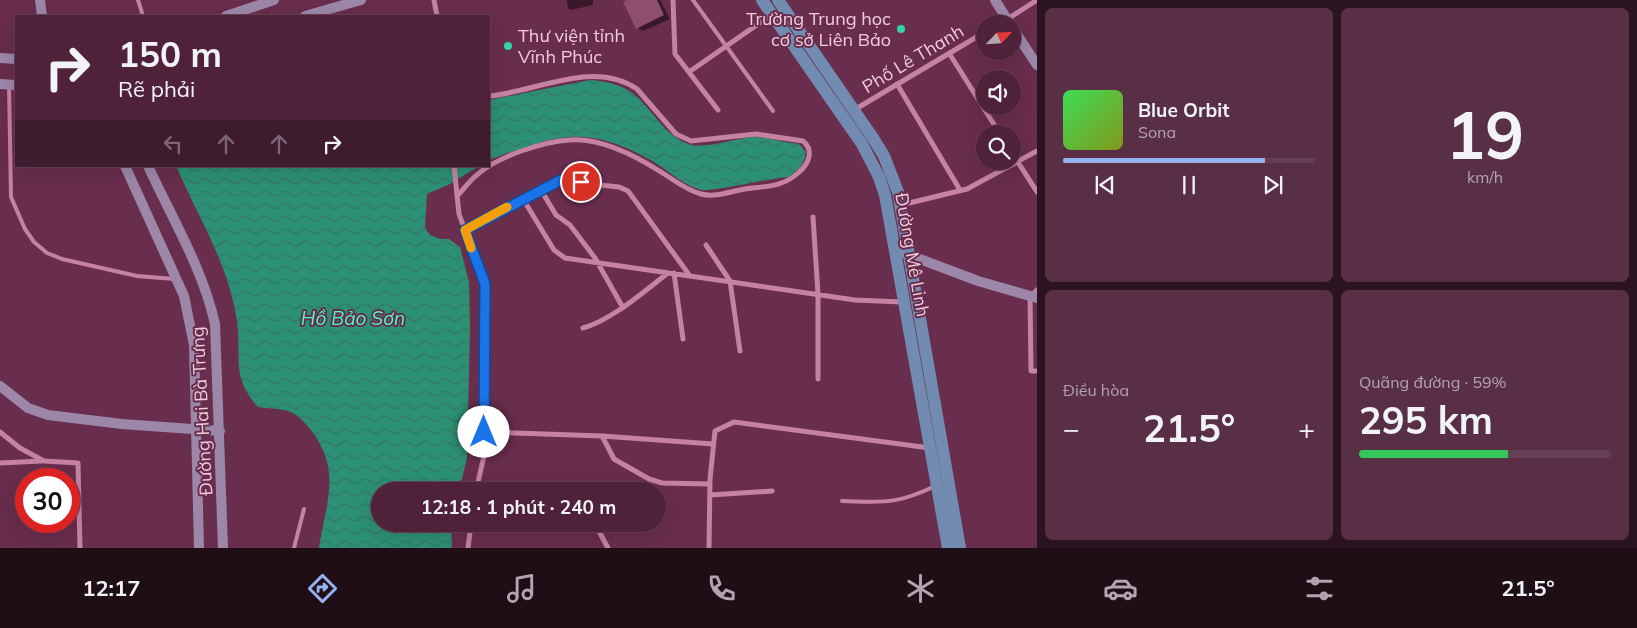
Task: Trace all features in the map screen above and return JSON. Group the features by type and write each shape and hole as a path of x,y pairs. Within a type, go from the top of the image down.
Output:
{"main road":[{"path":"40,0 42,15"},
{"path":"229,15 274,0"},
{"path":"308,15 361,0"},
{"name":"Đường Mê Linh","path":"762,0 871,158 885,195 948,548"},
{"name":"Đường Mê Linh","path":"778,0 884,156 901,205 960,548"},
{"path":"995,0 1003,15"},
{"path":"1021,42 1037,65"},
{"path":"0,58 15,59"},
{"name":"Đường Hai Bà Trưng","path":"125,167 184,296 192,327 199,548"},
{"name":"Đường Hai Bà Trưng","path":"148,167 199,272 211,306 217,345 223,548"},
{"path":"894,248 978,281 1035,295"},
{"path":"0,386 28,408 60,417 220,431"}],"street":[{"path":"434,0 437,15"},
{"path":"673,0 675,54 718,110"},
{"path":"1018,15 1037,0"},
{"path":"689,72 772,14"},
{"name":"Phố Lê Thanh","path":"854,110 976,38"},
{"path":"949,54 994,125"},
{"path":"457,193 478,174 506,158 534,147 570,140 590,141 616,149 656,168 693,191 709,195 780,184 797,175 809,158 809,149 803,141 756,134 691,141 682,138 676,134 637,89 629,83 615,79 598,76 584,77 490,96"},
{"path":"897,84 960,190"},
{"path":"1021,160 1037,151"},
{"path":"454,167 459,214 485,284 484,456 478,482"},
{"path":"1021,167 1037,192"},
{"path":"901,205 960,190 1001,170"},
{"path":"465,230 561,180 602,184 626,190 690,276"},
{"path":"541,190 556,215 570,225 599,264 622,306"},
{"path":"523,199 554,250 565,258 855,300 903,302"},
{"path":"813,216 818,294 818,380"},
{"path":"706,244 730,281 740,351"},
{"path":"583,328 597,324 671,273"},
{"path":"671,273 683,339"},
{"path":"1035,295 1032,371 1037,371"},
{"path":"708,548 710,484 715,431 734,422 930,448"},
{"path":"0,432 20,448 44,461"},
{"path":"484,432 602,436 714,444"},
{"path":"602,436 614,459 649,479 662,483 710,484"},
{"path":"0,463 44,461 78,463 80,548"},
{"path":"710,495 772,491"},
{"path":"468,548 470,532"},
{"path":"599,532 608,548"}],"lane":[{"path":"138,0 143,15"},
{"path":"693,0 773,111"},
{"path":"8,85 11,197 25,229 34,242 47,253 62,259 137,276 177,280"},
{"path":"842,501 891,502 909,498 937,485"},
{"path":"294,548 304,509"}],"water":[{"path":"590,80 602,81 631,92 671,134 686,143 701,146 754,137 799,144 806,152 804,160 798,169 788,177 707,190 701,190 687,184 649,159 626,148 587,137 551,140 490,160 490,100"},
{"name":"Hồ Bảo Sơn","path":"176,167 477,167 450,184 427,194 425,228 430,235 440,239 449,239 460,247 469,282 470,328 467,458 461,482 371,482 371,532 451,532 452,548 319,548 328,501 329,473 326,459 321,445 311,430 295,414 281,409 258,407 249,396 240,375 237,321 233,300 220,261"}],"building":[{"path":"627,0 657,0 664,15 636,29 623,2"}],"slow traffic":[{"path":"471,248 465,230 507,207"}],"place":[{"name":"Trường Trung học cơ sở Liên Bảo","path":"901,29"},
{"name":"Thư viện tỉnh Vĩnh Phúc","path":"508,46"}],"route":[{"path":"484,432 485,284 465,230 561,180 581,182"}]}
